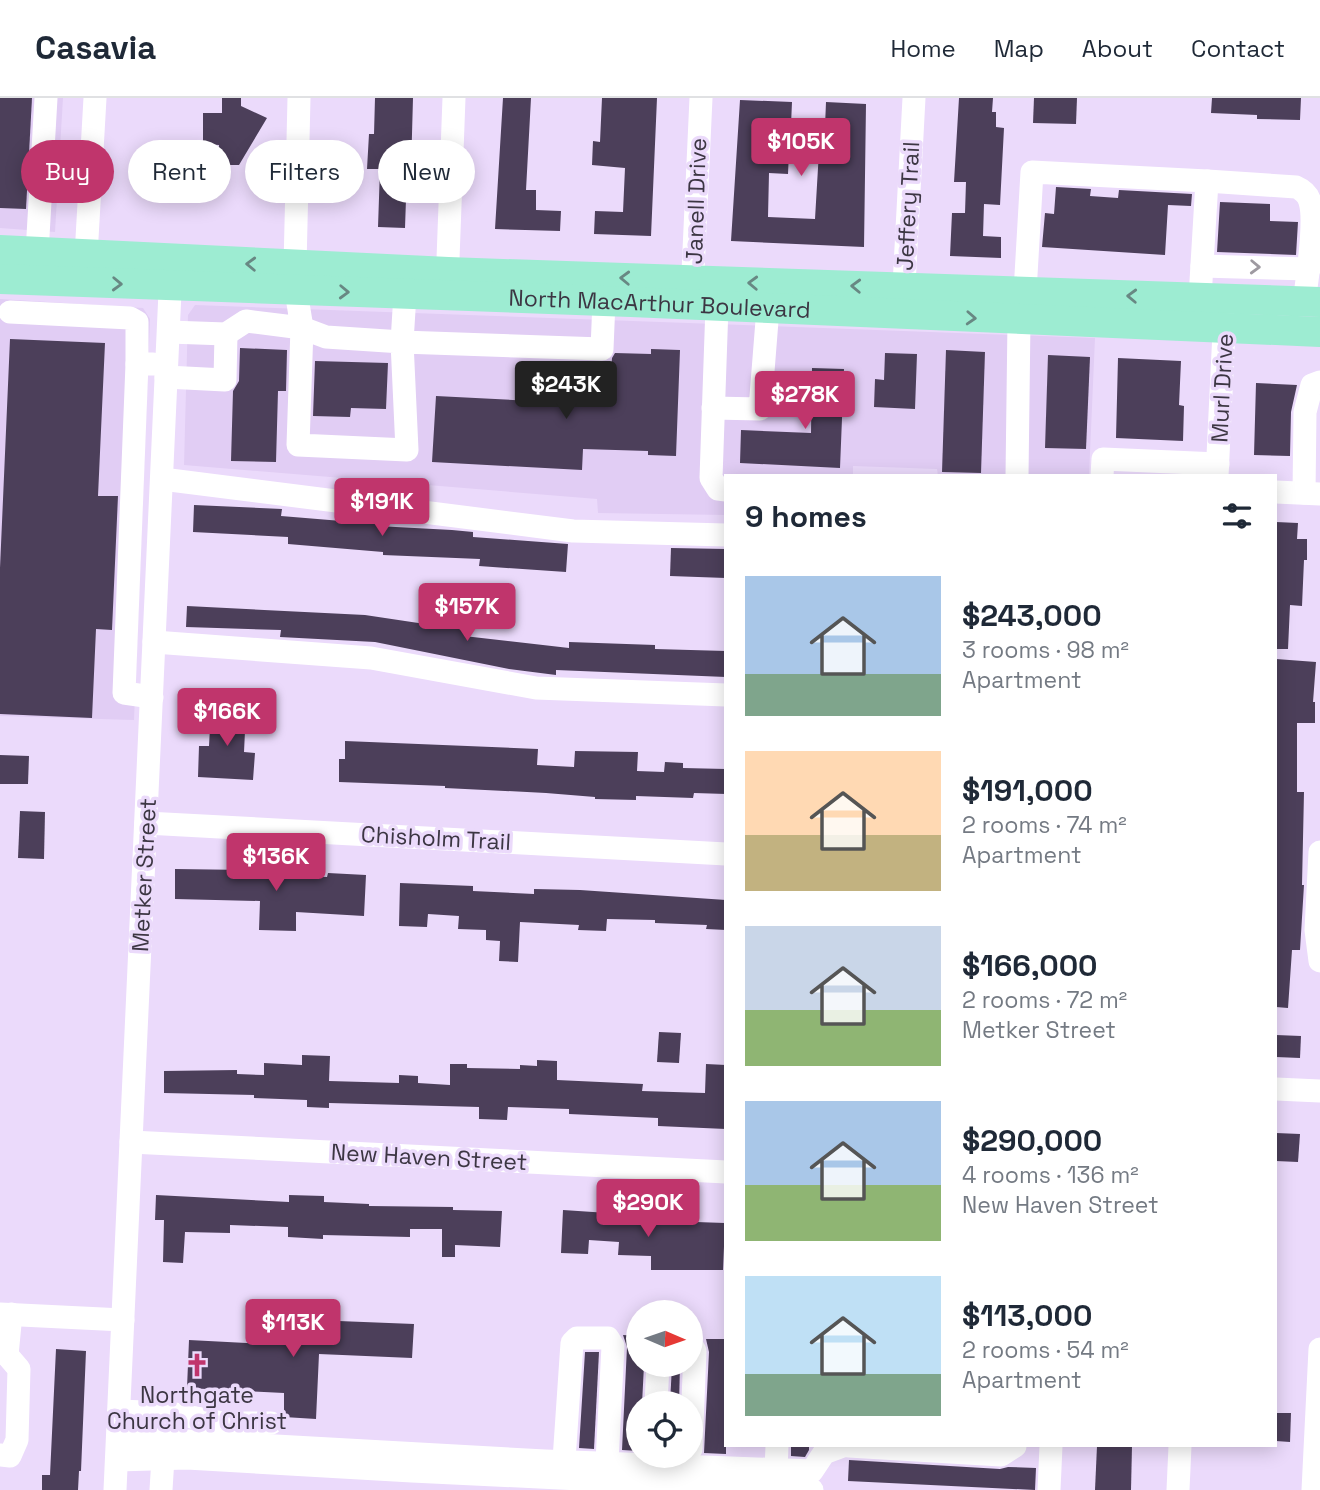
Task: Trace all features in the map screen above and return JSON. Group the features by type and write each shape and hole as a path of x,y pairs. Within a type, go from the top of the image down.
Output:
{"main road":[{"name":"North MacArthur Boulevard","path":"0,250 126,258 171,273"},
{"path":"5,280 28,270 86,266 126,258"},
{"name":"North MacArthur Boulevard","path":"5,280 171,273 701,297 1022,306 1217,309 1312,302"},
{"name":"North MacArthur Boulevard","path":"295,278 405,294 447,284 604,301 701,297 768,308 904,301"},
{"name":"North MacArthur Boulevard","path":"1217,309 1320,332"}],"street":[{"path":"37,253 46,98"},
{"path":"86,256 95,98"},
{"path":"299,98 295,278 302,328 298,445 407,450 402,342 405,294"},
{"path":"447,284 454,98"},
{"name":"Janell Drive","path":"701,98 701,297 713,408 710,478 719,489 724,490"},
{"name":"Jeffery Trail","path":"904,301 914,98"},
{"path":"1017,474 1022,306 1032,172 1207,181 1296,187 1304,190 1311,205 1309,269 1312,302"},
{"name":"Murl Drive","path":"1207,181 1202,265 1217,309 1217,470"},
{"path":"1202,265 1309,269"},
{"name":"Metker Street","path":"115,1490 171,273"},
{"path":"5,280 5,312 130,318 137,322 124,694 152,697"},
{"path":"169,332 226,334 246,321 302,328 326,337 602,349 604,301"},
{"path":"713,408 760,409 768,308"},
{"path":"137,364 225,380 226,334"},
{"path":"1277,492 1312,493 1305,412 1312,385 1320,382"},
{"path":"1102,474 1103,459 1217,470"},
{"path":"162,479 573,531 724,535"},
{"path":"154,642 371,657 536,688 724,695"},
{"name":"Chisholm Trail","path":"146,822 724,854"},
{"path":"1320,852 1316,930 1320,961"},
{"path":"1277,1089 1320,1091"},
{"name":"New Haven Street","path":"131,1142 724,1172"},
{"path":"0,1455 10,1455 17,1440 19,1368 3,1357 6,1314 123,1320"},
{"path":"564,1460 572,1343 577,1338 608,1338 613,1346 607,1462"},
{"path":"1313,1490 1320,1349"},
{"path":"119,1410 170,1413 223,1423 271,1423"},
{"path":"776,1470 777,1447"},
{"path":"812,1481 814,1447"},
{"path":"812,1481 824,1453 840,1447"},
{"path":"866,1447 1001,1455 1013,1447"},
{"path":"1048,1490 1051,1447"},
{"path":"1178,1490 1180,1447"},
{"path":"117,1448 163,1458 187,1458 412,1481 812,1481"},
{"path":"117,1448 626,1461"},
{"path":"703,1457 738,1457 812,1481"},
{"path":"162,1490 163,1458"}],"shaded area":[{"path":"0,98 63,98 60,140 21,140 21,203 57,203 55,232 0,228"},
{"path":"0,299 143,308 150,319 134,720 0,716"},
{"path":"195,305 1095,338 1089,474 938,474 937,469 853,466 853,474 724,474 724,515 598,513 597,499 184,465 188,315"}],"building":[{"path":"0,98 32,98 30,140 21,140 21,203 26,203 26,209 0,208"},
{"path":"222,98 241,98 241,106 267,118 254,140 245,140 245,155 239,165 231,165 231,140 203,140 203,113 222,113"},
{"path":"375,98 413,98 412,140 378,140 378,169 367,169 369,134 374,134"},
{"path":"503,98 531,98 526,190 536,190 536,210 561,211 560,231 495,229"},
{"path":"602,98 657,98 651,236 594,234 595,211 623,212 625,168 592,165 593,141 600,142"},
{"path":"959,98 993,98 992,112 996,112 996,127 1004,128 1000,205 984,204 983,236 1001,237 1001,258 950,256 952,213 965,213 966,182 954,182"},
{"path":"1034,98 1077,98 1076,124 1033,123"},
{"path":"1212,98 1301,98 1300,120 1257,119 1257,115 1211,113"},
{"path":"740,100 792,102 791,125 773,124 772,152 789,152 788,174 769,173 768,217 815,219 819,151 824,151 826,102 866,104 864,247 731,241"},
{"path":"1056,187 1091,189 1090,196 1118,198 1119,190 1192,194 1191,206 1168,205 1165,255 1042,247 1045,213 1054,214"},
{"path":"1220,202 1270,204 1270,221 1298,222 1296,255 1217,252"},
{"path":"379,203 406,203 405,228 378,227"},
{"path":"10,339 105,343 98,496 118,496 112,630 96,629 92,718 0,714 0,568"},
{"path":"240,348 287,350 286,391 278,391 276,462 231,461 233,391 239,381"},
{"path":"651,349 680,350 676,456 648,455 648,451 583,449 582,470 432,462 436,396 609,405 612,358 615,353 651,354"},
{"path":"946,350 985,352 981,473 942,472"},
{"path":"885,353 917,354 915,409 874,407 875,379 884,380"},
{"path":"1048,355 1090,357 1086,449 1045,448"},
{"path":"1118,358 1181,361 1179,405 1184,406 1183,441 1116,438"},
{"path":"315,361 388,363 386,409 351,408 350,417 313,416"},
{"path":"812,368 844,369 840,468 740,463 741,430 811,433"},
{"path":"1256,383 1297,385 1291,412 1290,456 1254,455"},
{"path":"194,505 282,509 281,516 473,532 473,537 568,544 566,572 479,566 480,559 383,555 383,552 288,544 288,537 193,532"},
{"path":"1277,522 1298,523 1297,539 1307,539 1302,606 1290,605 1288,649 1277,649"},
{"path":"671,548 724,549 724,578 670,576"},
{"path":"187,606 365,615 465,630 464,636 569,648 569,642 724,651 724,677 556,670 556,675 509,669 375,642 280,637 281,630 186,627"},
{"path":"1277,659 1316,662 1313,702 1315,723 1297,723 1297,792 1304,792 1304,885 1300,950 1292,950 1288,1008 1277,1007"},
{"path":"211,709 246,710 244,752 255,753 253,780 198,777 199,746 209,746"},
{"path":"345,741 538,749 537,765 574,767 575,751 638,752 637,771 664,772 665,762 683,763 683,768 724,769 724,794 694,793 693,798 636,796 636,800 595,799 445,786 339,782 339,759 345,759"},
{"path":"0,755 29,756 28,784 0,784"},
{"path":"20,811 45,812 44,859 18,858"},
{"path":"175,869 247,870 327,877 328,873 366,875 364,916 296,912 296,931 259,930 260,901 175,899"},
{"path":"400,883 473,886 473,891 534,894 534,889 580,890 724,900 724,930 706,929 707,925 655,923 655,920 607,919 606,931 578,930 579,925 520,922 518,962 499,961 500,941 486,940 486,930 458,929 459,916 428,914 427,927 399,926"},
{"path":"659,1032 681,1033 679,1063 657,1062"},
{"path":"1277,1035 1301,1036 1300,1058 1277,1057"},
{"path":"302,1055 330,1056 329,1081 399,1083 399,1075 418,1076 418,1083 450,1085 450,1064 467,1064 467,1068 520,1069 520,1065 537,1066 537,1060 557,1061 557,1080 643,1084 642,1091 705,1093 706,1064 724,1065 724,1129 658,1126 658,1118 569,1114 569,1109 508,1107 507,1120 479,1119 479,1107 329,1103 329,1108 307,1107 307,1100 254,1098 254,1095 164,1093 164,1071 237,1070 237,1074 264,1075 264,1063 302,1065"},
{"path":"1277,1133 1300,1134 1298,1162 1277,1161"},
{"path":"156,1195 289,1202 289,1195 324,1196 324,1202 369,1206 453,1207 453,1210 502,1211 500,1247 455,1245 455,1257 442,1257 442,1229 410,1229 410,1237 323,1235 323,1239 288,1237 288,1227 230,1225 230,1233 185,1232 183,1263 163,1262 164,1220 155,1220"},
{"path":"563,1210 638,1215 638,1220 724,1223 723,1270 651,1270 651,1256 618,1255 619,1242 589,1240 588,1254 561,1253"},
{"name":"Northgate Church of Christ","path":"288,1319 414,1324 412,1358 319,1354 316,1419 284,1417 284,1393 187,1388 189,1340 287,1345"},
{"path":"706,1339 724,1339 726,1454 704,1453 709,1352"},
{"path":"56,1349 86,1351 78,1490 42,1490 42,1475 50,1475"},
{"path":"585,1352 599,1352 594,1449 579,1448"},
{"path":"626,1368 626,1377 643,1377 643,1391 626,1391 626,1450 622,1450"},
{"path":"671,1377 680,1377 679,1391 671,1391"},
{"path":"1277,1413 1291,1413 1290,1442 1277,1441"},
{"path":"791,1447 809,1447 805,1457 791,1456"},
{"path":"1097,1447 1132,1447 1131,1490 1095,1490"},
{"path":"849,1460 1000,1469 1036,1468 1035,1490 848,1481"}],"place":[{"name":"Northgate Church of Christ","path":"197,1365"}]}
